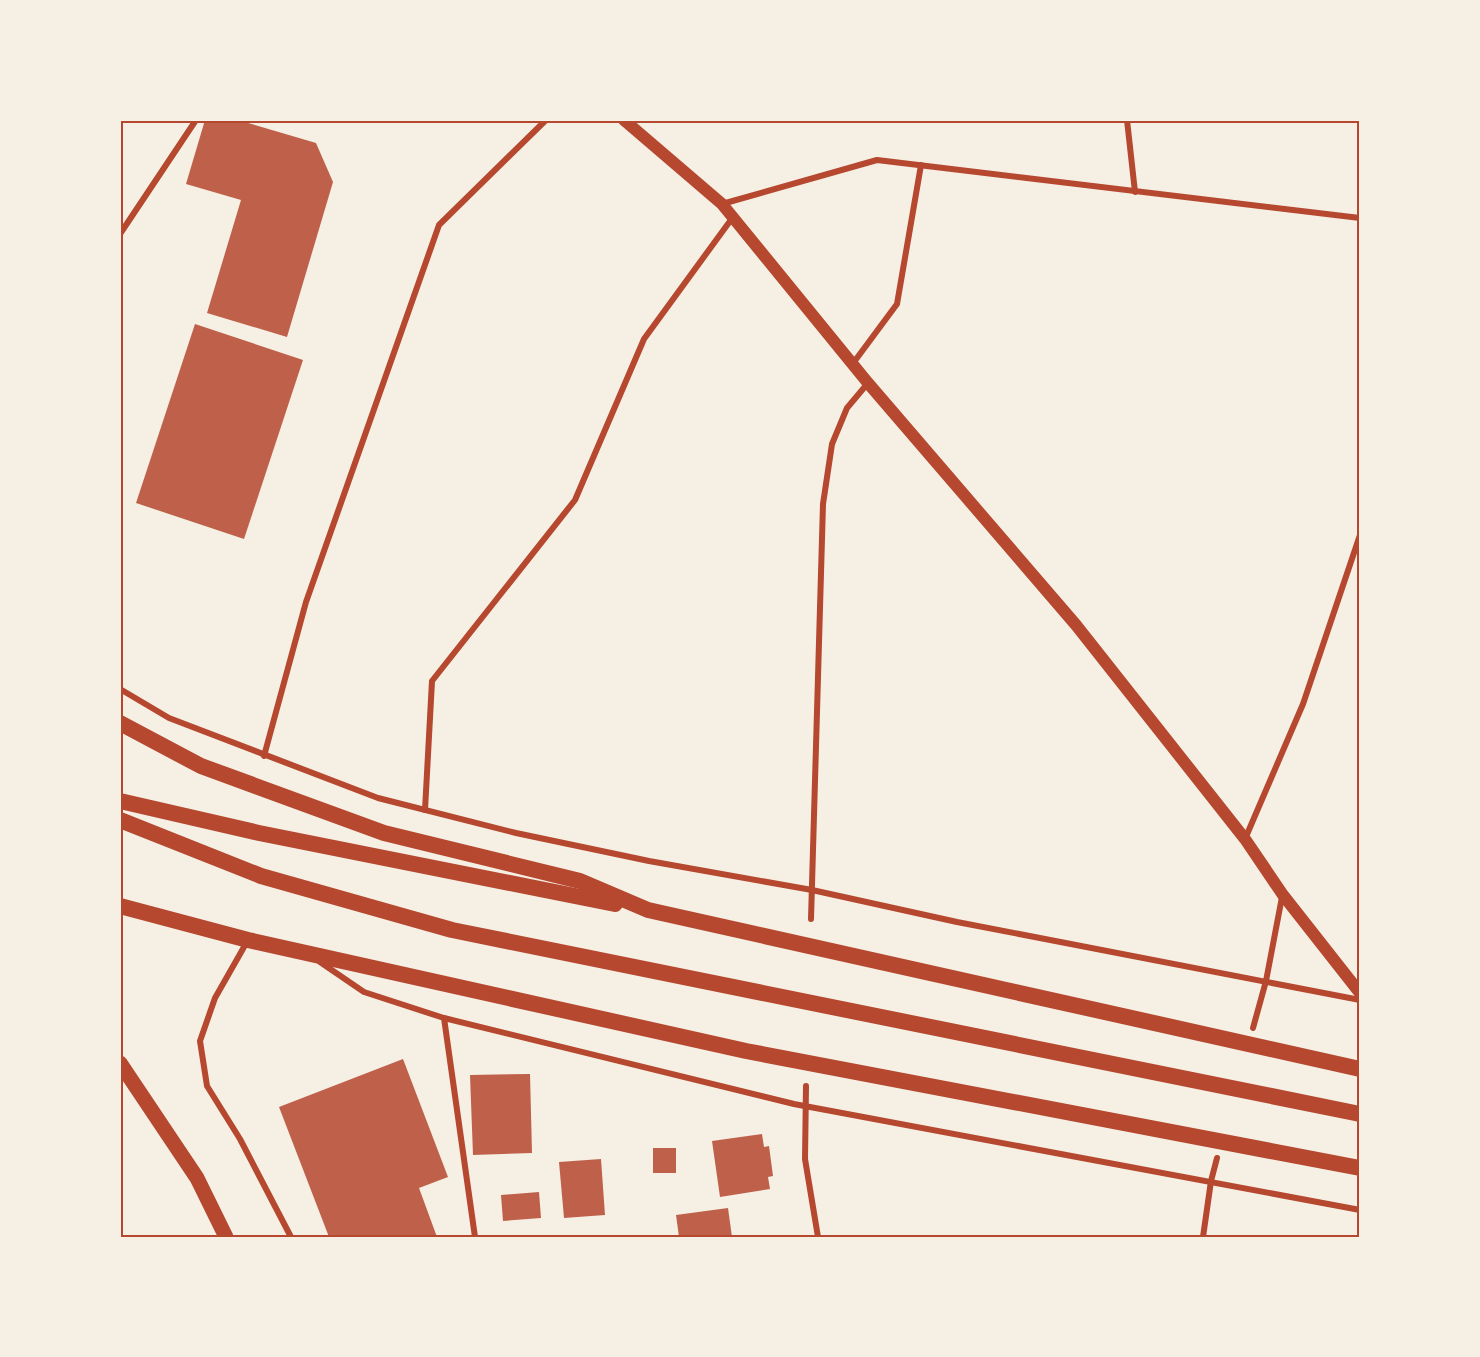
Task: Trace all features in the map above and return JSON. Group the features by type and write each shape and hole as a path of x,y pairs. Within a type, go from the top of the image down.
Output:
{"highway":[{"path":"120,723 201,766 384,833 580,881 648,910"},
{"path":"120,801 259,832 648,910 1360,1069"},
{"path":"120,820 261,876 452,930 1360,1114"},
{"path":"120,906 248,940 746,1051 1360,1168"},
{"path":"120,912 144,913"}],"main road":[{"path":"624,120 722,204 733,217 854,362 868,382 1076,625 1245,839 1283,895 1360,993"},
{"path":"120,1064 197,1178 226,1237"}],"street":[{"path":"120,234 196,120"},
{"path":"264,756 306,602 439,225 546,120"},
{"path":"1126,120 1136,192"},
{"path":"722,204 877,160 1360,219"},
{"path":"854,362 897,304 921,165"},
{"path":"425,810 432,681 575,500 644,339 733,217"},
{"path":"811,919 823,504 832,444 847,408 868,382"},
{"path":"1245,839 1303,704 1360,535"},
{"path":"120,689 169,718 378,798 516,833 1360,1000"},
{"path":"1253,1028 1266,981 1283,895"},
{"path":"248,940 215,998 200,1041 207,1086 240,1139 291,1237"},
{"path":"307,953 364,992 444,1018 805,1106 1360,1210"},
{"path":"444,1018 474,1237"},
{"path":"806,1086 805,1159 818,1237"},
{"path":"1203,1237 1210,1181 1217,1158"}],"building":[{"path":"205,120 238,120 316,143 333,182 287,337 207,313 241,200 186,184"},
{"path":"195,324 303,360 244,539 136,503"},
{"path":"403,1059 448,1177 419,1188 437,1237 329,1237 279,1107"},
{"path":"530,1074 532,1153 473,1155 470,1075"},
{"path":"762,1134 764,1147 769,1146 773,1176 768,1177 770,1189 720,1197 712,1141"},
{"path":"653,1148 676,1148 676,1173 653,1173"},
{"path":"601,1159 605,1215 564,1218 559,1162"},
{"path":"539,1192 541,1218 503,1221 501,1195"},
{"path":"728,1208 732,1237 679,1237 676,1215"}]}
